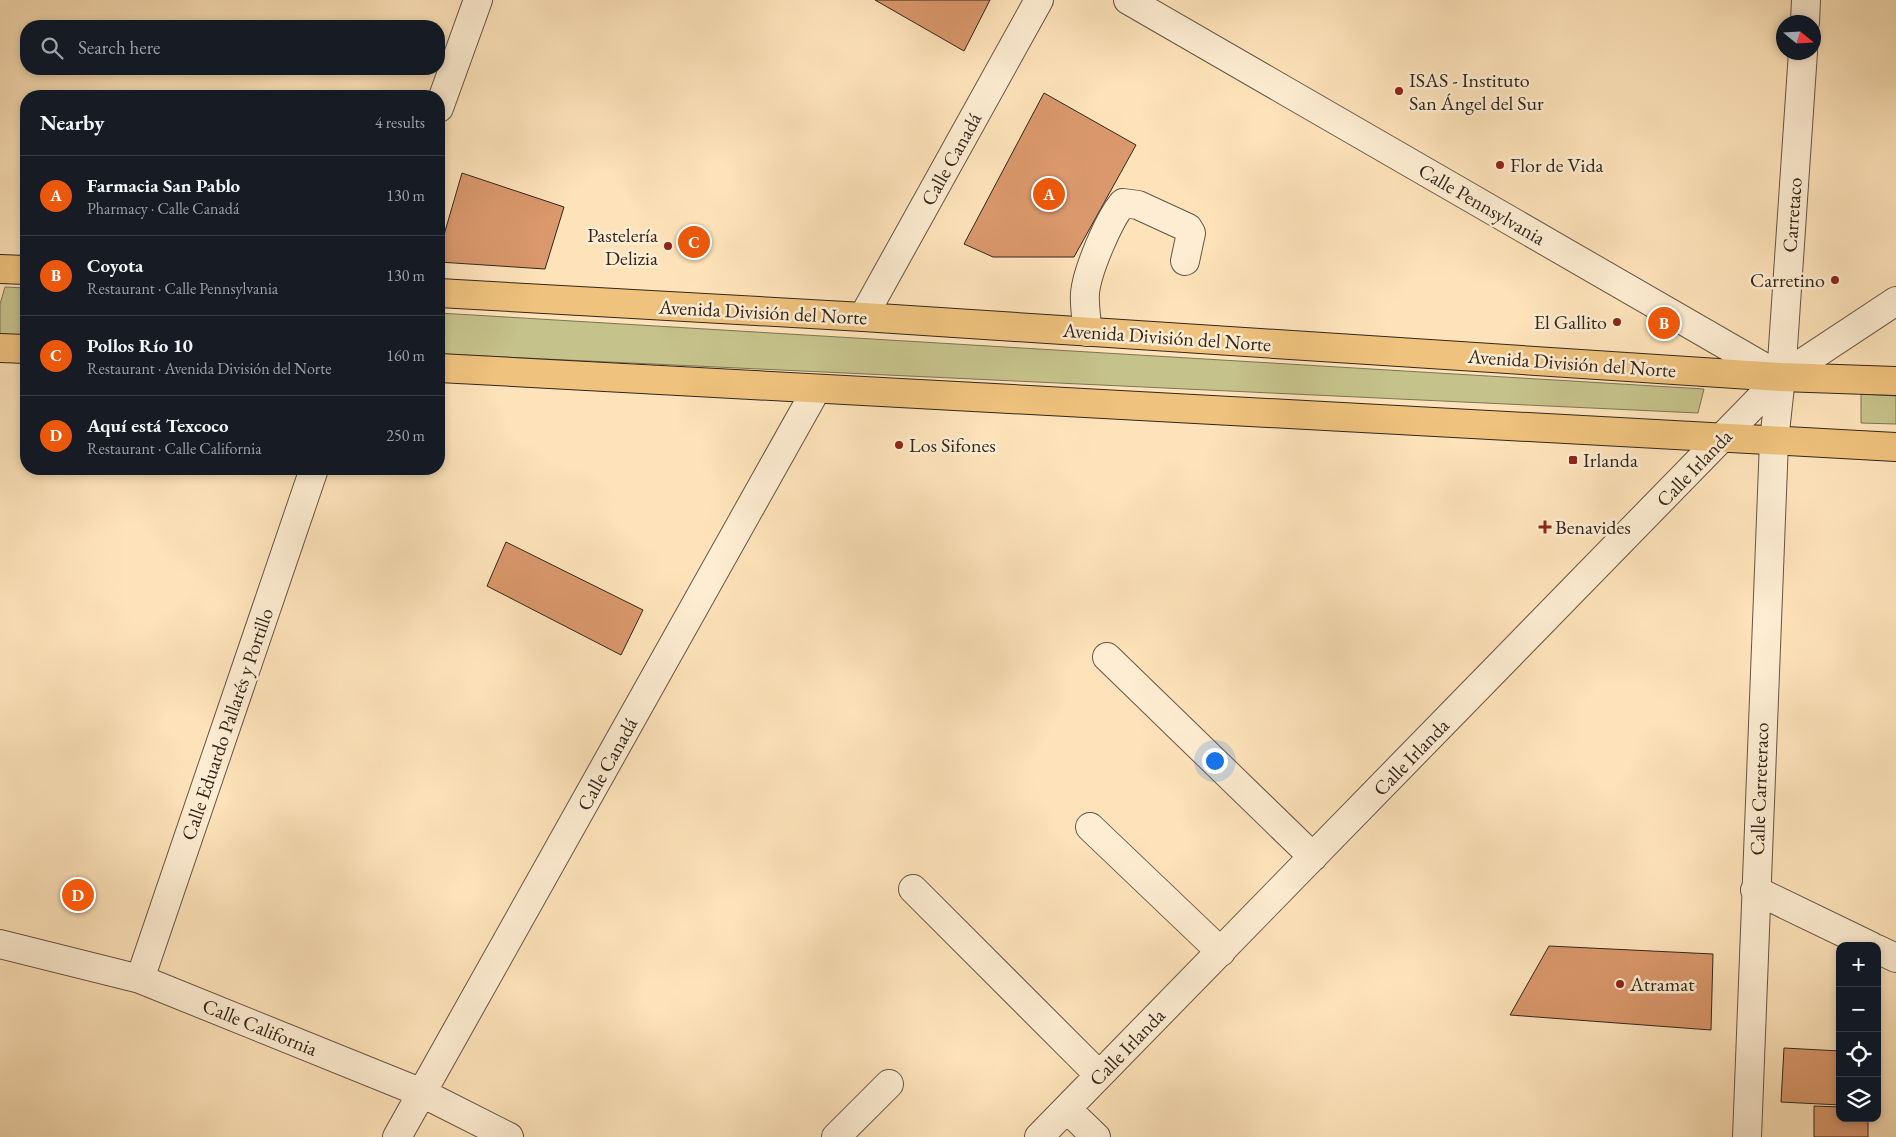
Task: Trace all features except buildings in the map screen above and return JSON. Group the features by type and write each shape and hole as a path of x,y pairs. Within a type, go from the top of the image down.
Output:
{"main road":[{"path":"0,269 20,270"},
{"name":"Avenida División del Norte","path":"445,293 863,317 1781,377 1896,381"},
{"path":"0,348 20,349"},
{"path":"445,368 816,390 1896,447"}],"street":[{"path":"445,91 478,0"},
{"name":"Calle Canadá","path":"863,317 1039,0"},
{"name":"Calle Pennsylvania","path":"1128,0 1781,377"},
{"path":"1805,15 1806,0"},
{"name":"Carretaco","path":"1781,377 1802,60"},
{"path":"1087,332 1085,292 1097,253 1114,216 1123,203 1146,208 1188,228 1191,234 1190,247 1185,262"},
{"name":"Calle Irlanda","path":"1039,1137 1781,377 1896,301"},
{"path":"1774,440 1781,377"},
{"name":"Calle Canadá","path":"397,1137 816,390"},
{"name":"Calle Carreteraco","path":"1747,1137 1755,890 1774,440"},
{"name":"Calle Eduardo Pallarés y Portillo","path":"140,979 312,475"},
{"path":"1107,657 1314,857"},
{"path":"1090,827 1221,952"},
{"path":"913,889 1099,1075"},
{"path":"1755,890 1863,942"},
{"name":"Calle California","path":"0,944 140,979 422,1093 510,1137"},
{"path":"1881,951 1896,958"},
{"path":"836,1137 889,1084"},
{"path":"1067,1109 1096,1137"}],"shaded area":[{"path":"5,287 20,288 20,335 0,334 0,304"},
{"path":"445,313 1704,389 1698,413 445,354"},
{"path":"1861,394 1896,396 1896,424 1861,423"}],"place":[{"name":"ISAS - Instituto San Ángel del Sur","path":"1399,91"},
{"name":"Flor de Vida","path":"1500,165"},
{"name":"Farmacia San Pablo","path":"1049,194"},
{"name":"Pollos Río 10","path":"694,242"},
{"name":"Pastelería Delizia","path":"668,246"},
{"name":"Carretino","path":"1835,280"},
{"name":"El Gallito","path":"1617,322"},
{"name":"Coyota","path":"1664,323"},
{"name":"Los Sifones","path":"899,445"},
{"name":"Irlanda","path":"1573,460"},
{"name":"Benavides","path":"1545,527"},
{"name":"Aquí está Texcoco","path":"78,895"},
{"name":"Atramat","path":"1620,984"}]}
